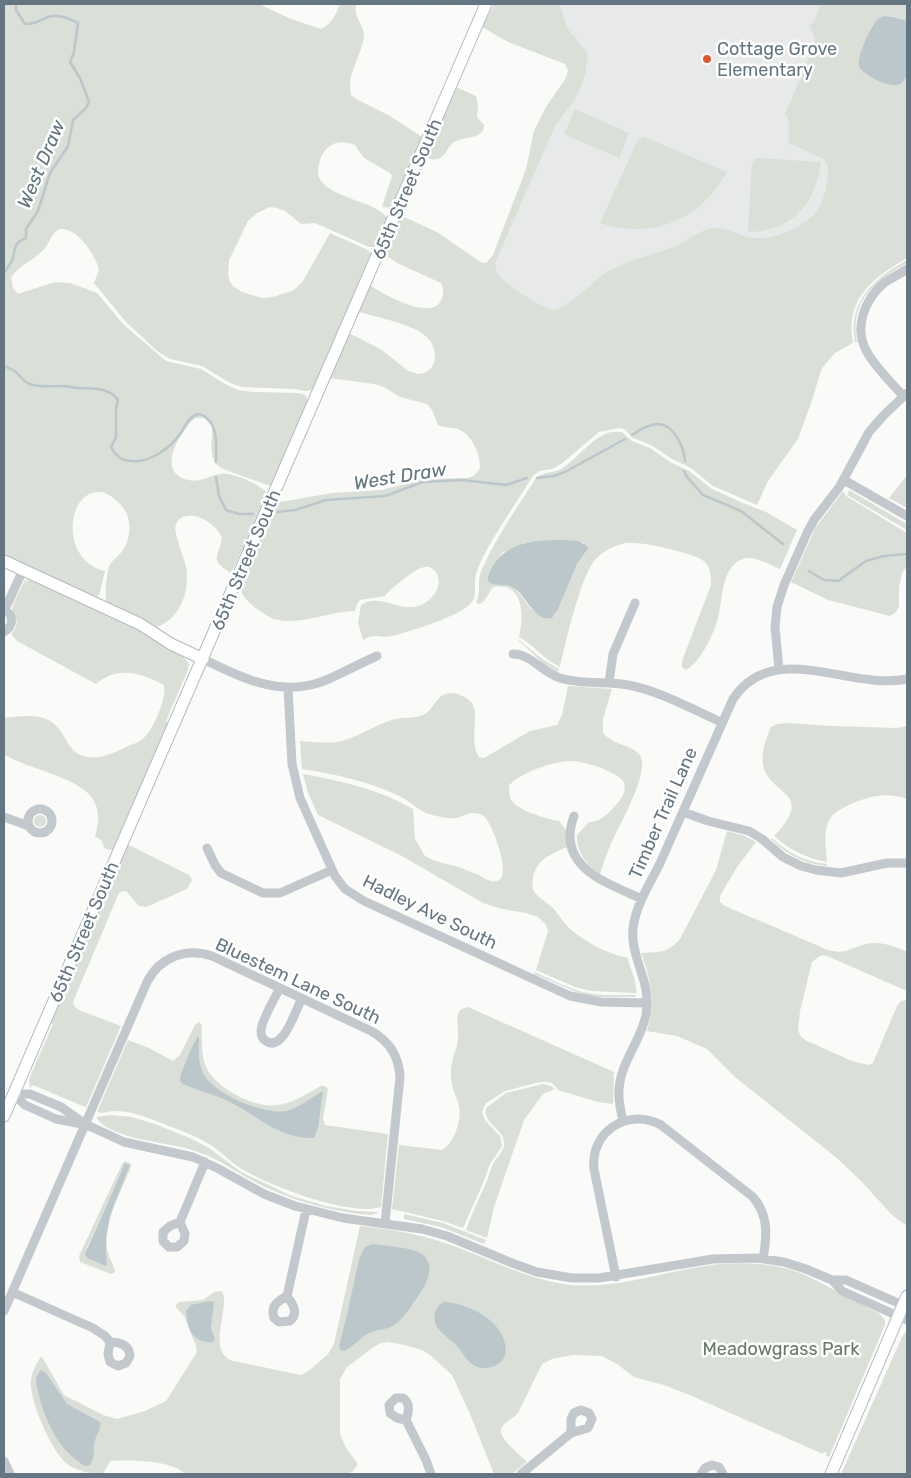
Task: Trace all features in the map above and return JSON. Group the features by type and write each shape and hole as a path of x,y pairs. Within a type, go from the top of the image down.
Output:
{"street":[{"name":"65th Street South","path":"4,1116 486,4"},
{"path":"779,669 775,627 777,607 784,585 811,525 844,480 866,437 880,419 905,394 867,352 861,328 864,310 874,294 886,282 907,269"},
{"path":"844,480 907,516"},
{"path":"4,561 135,622 171,644 203,660 256,683 288,688 305,686 320,682 377,656"},
{"path":"4,632 9,628 12,620 9,613 4,609 23,570"},
{"path":"609,683 613,654 635,603"},
{"path":"512,654 523,656 550,674 566,680 628,685 648,690 721,722"},
{"name":"Timber Trail Lane","path":"624,1121 619,1100 620,1080 642,1028 647,1003 645,982 634,949 632,936 635,918 732,699 744,686 760,675 779,669 802,670 881,681 907,679"},
{"name":"Hadley Ave South","path":"288,688 294,780 307,816 332,870 343,886 364,901 570,996 601,1002 647,1003"},
{"path":"683,812 708,821 749,831 762,839 783,857 810,869 841,873 887,863 907,863"},
{"path":"4,816 29,826"},
{"path":"574,816 571,825 571,841 575,855 583,867 598,879 642,899"},
{"path":"207,848 221,874 264,893 283,892 332,870"},
{"name":"Bluestem Lane South","path":"4,1311 147,982 162,963 182,954 201,953 212,956 374,1032 386,1042 397,1060 400,1071 385,1223"},
{"path":"280,988 261,1028 262,1038 266,1042 274,1043 281,1040 302,998"},
{"path":"14,1094 30,1094 61,1107 85,1124 131,1144 182,1154 205,1162 264,1194 306,1210 343,1218 417,1228 447,1236 512,1264 544,1274 579,1278 616,1276 712,1258 739,1257 763,1259 800,1266 832,1280 842,1290 903,1318"},
{"path":"616,1276 594,1169 594,1159 598,1144 604,1134 615,1124 634,1118 662,1125 753,1197 761,1209 766,1224 763,1259"},
{"path":"180,1222 205,1162"},
{"path":"287,1296 306,1210"},
{"path":"831,1474 903,1318 906,1303 846,1280 832,1280"},
{"path":"12,1292 88,1325 100,1332 110,1342"},
{"path":"406,1420 431,1474"},
{"path":"521,1474 571,1433"},
{"path":"4,1461 10,1474"},
{"path":"701,1474 705,1468 712,1465 719,1467 723,1474"},
{"path":"531,1466 538,1474"}],"shaded area":[{"path":"494,4 907,4 907,152 781,436 476,297 578,65"},
{"path":"885,16 907,21 907,75 900,84 896,85 890,85 877,80 861,70 859,66 860,56 868,34 875,22 880,17"},
{"path":"578,541 586,545 588,549 577,564 558,609 552,618 540,616 514,588 493,584 488,581 489,573 493,566 506,551 534,542"},
{"path":"198,1036 201,1069 208,1081 240,1101 265,1110 286,1111 301,1105 323,1091 318,1128 314,1138 301,1137 278,1130 226,1100 183,1084 180,1081 181,1074"},
{"path":"125,1163 129,1167 110,1215 106,1239 106,1266 87,1258 85,1254"},
{"path":"373,1244 405,1248 422,1254 429,1266 427,1280 420,1294 397,1323 391,1327 365,1335 349,1348 341,1351 339,1346 359,1259 365,1247"},
{"path":"209,1301 214,1302 211,1328 215,1339 212,1343 195,1337 188,1324 186,1311 191,1305"},
{"path":"445,1302 471,1309 494,1324 503,1337 505,1344 505,1357 501,1362 495,1366 479,1368 467,1360 457,1346 435,1324 435,1313 438,1306"},
{"path":"41,1370 46,1373 67,1404 100,1422 94,1444 93,1459 90,1465 85,1466 75,1459 58,1440 52,1430 42,1407 36,1383 36,1378"}],"green space":[{"path":"4,4 259,4 291,19 321,29 331,22 340,4 356,4 356,14 363,28 364,37 350,80 351,95 390,116 424,138 394,208 382,207 392,176 364,158 355,145 347,143 333,144 321,159 318,175 323,183 340,194 373,207 389,220 377,247 369,247 315,223 301,224 285,211 270,207 257,213 248,221 229,260 228,274 233,286 242,292 262,298 273,297 294,290 303,281 330,233 368,250 373,256 315,389 306,391 242,387 230,383 202,366 170,359 157,351 126,322 94,283 99,270 94,258 80,238 67,230 61,229 56,231 46,247 18,269 11,278 13,288 18,294 55,282 70,283 97,293 124,325 166,361 201,369 238,390 298,393 305,395 310,402 273,487 223,469 214,461 212,456 212,426 204,418 195,418 183,432 172,460 173,469 178,476 193,481 221,474 233,475 254,483 269,495 231,573 217,561 222,538 213,525 206,520 190,515 184,516 178,521 175,528 186,567 187,585 178,610 165,623 157,627 138,616 106,602 106,584 109,567 123,550 129,532 127,514 111,496 101,492 89,494 80,502 75,513 74,541 80,554 90,565 105,571 99,595 96,597 4,555"},
{"path":"494,4 560,4 567,28 588,54 585,75 581,86 573,102 555,126 495,263 497,273 501,278 534,301 550,309 559,309 611,270 628,262 674,247 708,229 718,228 755,238 776,236 796,228 815,213 826,190 828,165 822,158 789,143 789,121 785,114 814,47 815,37 809,26 814,22 821,4 907,4 907,21 888,16 882,17 875,22 864,43 859,65 871,77 891,84 902,83 907,75 907,258 883,273 864,291 853,314 853,343 835,353 822,368 798,439 768,481 757,505 713,486 691,468 672,459 651,445 633,438 624,429 619,428 599,432 561,464 552,469 539,471 533,476 484,556 476,576 474,598 466,608 433,623 400,634 388,637 371,636 363,640 358,623 361,605 376,601 413,607 425,603 436,591 439,581 435,571 430,567 426,567 410,574 385,596 360,600 355,611 296,621 275,619 252,605 240,589 275,503 332,493 381,490 424,479 468,478 475,475 480,468 477,451 467,435 458,429 438,425 432,410 427,404 400,397 384,387 374,384 329,378 349,333 382,350 408,371 418,374 424,373 434,364 433,345 426,336 404,325 358,311 370,285 395,299 417,307 435,307 441,300 443,288 441,283 397,263 383,253 400,215 437,232 482,263 486,263 493,255 526,169 534,131 546,107 566,78 568,70 565,64 508,42 482,27"},
{"path":"456,87 476,96 478,105 477,117 484,125 483,131 476,136 454,142 440,158 426,158 425,157"},
{"path":"575,109 629,133 619,158 564,134"},
{"path":"644,137 727,172 716,189 703,203 689,214 673,222 656,227 638,229 620,228 600,223 638,139"},
{"path":"756,158 821,162 813,191 799,213 777,227 748,232 752,163"},
{"path":"907,260 907,263 885,277 867,294 857,315 857,342 855,343 855,315 866,292 884,275"},
{"path":"611,432 622,432 632,441 650,448 670,462 689,471 712,489 766,512 797,530 780,569 751,558 738,561 732,566 725,582 718,618 710,639 697,661 686,670 682,667 682,661 711,585 708,566 701,559 692,555 668,548 626,543 618,545 599,556 590,567 579,594 560,667 519,637 521,629 520,602 511,589 493,587 484,601 480,604 476,603 479,595 480,573 507,523 536,478 561,469 591,443","holes":["564,540 584,543 587,551 577,564 554,616 545,618 531,609 514,587 498,584 488,575 502,553 525,543"]},
{"path":"907,475 907,508 889,498"},
{"path":"849,490 907,524 907,530 847,495"},
{"path":"843,491 846,496 907,533 907,566 902,573 899,587 899,606 896,612 890,616 828,600 791,582 816,527"},
{"path":"27,580 142,632 189,663 188,670 166,721 170,723 114,851 104,848 102,841 95,836 98,822 97,810 94,801 88,793 70,781 4,755 4,718 33,716 47,719 58,728 78,754 89,757 101,757 137,743 145,736 154,723 161,707 164,685 147,677 130,673 112,674 96,684 17,641 11,634 17,622 13,605 24,582"},
{"path":"518,639 542,659 559,669 558,672 544,664"},
{"path":"568,686 612,689 603,719 603,733 612,740 636,751 642,761 639,782 610,846 600,874 590,866 580,852 577,835 589,822 603,818 619,802 625,790 621,779 609,771 592,765 577,761 565,761 538,768 521,776 509,786 510,796 516,805 527,811 559,821 566,830 567,847 540,862 534,872 533,889 540,898 554,909 568,927 580,937 612,954 627,957 637,993 591,991 575,987 536,970 548,931 546,925 538,917 483,903 402,856 318,815 308,793 303,774 373,791 413,809 415,839 425,856 479,875 490,881 497,881 501,877 503,870 502,861 492,829 484,816 475,813 457,818 433,815 422,811 401,797 386,790 363,782 302,769 300,741 326,743 342,741 395,719 421,716 428,712 443,695 452,693 466,698 474,707 476,750 479,757 484,758 530,731 557,725 562,715"},
{"path":"787,723 897,728 907,726 907,799 885,795 877,796 858,801 837,811 829,820 826,830 827,862 799,853 774,836 786,821 791,810 791,802 787,795 767,775 763,765 763,756 771,727"},
{"path":"38,815 42,815 46,821 42,827 38,827 34,823 34,819"},
{"path":"727,831 745,836 756,842 737,867 720,896 720,902 725,906 828,950 840,952 876,943 892,946 907,952 907,991 827,956 818,957 812,962 800,1011 798,1030 801,1037 807,1041 852,1061 868,1065 873,1063 897,1006 901,1001 907,1000 907,1226 892,1215 838,1159 735,1077 707,1049 677,1036 647,1031 652,1001 650,982 641,953 658,952 667,949 676,944 680,939 716,870"},
{"path":"772,838 797,856 827,864 827,866 797,858 777,845"},
{"path":"127,844 189,875 192,880 187,889 146,907 139,906 126,891 120,892 118,895 73,1002 74,1006 79,1010 121,1026 86,1107 33,1085 30,1088 29,1079 53,1024 49,1022"},
{"path":"535,972 567,987 587,993 635,995 636,997 600,997 581,994 534,974"},
{"path":"468,1007 614,1072 614,1077 613,1104 598,1102 558,1090 552,1083 548,1082 540,1082 505,1091 486,1103 482,1112 485,1120 500,1136 502,1146 490,1164 463,1228 443,1221 392,1209 399,1145 442,1150 454,1137 460,1112 452,1087 451,1067 458,1041 457,1020 460,1010"},
{"path":"199,1022 202,1025 204,1060 209,1073 216,1081 236,1095 258,1104 278,1105 290,1102 321,1086 325,1086 328,1089 323,1119 325,1125 388,1134 381,1207 367,1209 350,1208 310,1198 255,1176 209,1144 183,1131 131,1113 120,1111 97,1112 128,1040 149,1048 173,1061 180,1055 195,1025"},
{"path":"543,1084 555,1089 543,1094 524,1120 494,1207 487,1238 466,1230 493,1164 504,1147 501,1134 487,1118 486,1108 506,1093"},
{"path":"110,1115 132,1117 192,1139 209,1148 241,1172 292,1196 326,1206 356,1211 379,1212 370,1215 353,1213 291,1198 255,1182 209,1156 121,1133 102,1124 96,1117"},
{"path":"125,1161 131,1164 131,1167 114,1207 108,1228 107,1249 115,1272 111,1274 80,1262 79,1256","holes":["125,1163 106,1229 107,1263 87,1248"]},
{"path":"404,1214 443,1223 486,1240 484,1244 441,1227 404,1219"},
{"name":"Meadowgrass Park","path":"360,1226 381,1228 432,1239 547,1281 581,1286 617,1283 717,1264 742,1263 781,1267 805,1275 879,1313 885,1320 885,1325 829,1457 826,1456 827,1453 824,1452 823,1454 692,1396 664,1385 634,1377 617,1364 602,1356 572,1355 552,1359 542,1364 518,1413 502,1427 501,1431 505,1440 527,1462 512,1474 494,1474 452,1375 422,1350 388,1342 375,1346 347,1367 340,1379 340,1434 346,1448 358,1464 353,1471 346,1474 185,1474 179,1469 161,1463 110,1461 103,1474 98,1474 75,1469 67,1464 54,1448 42,1425 31,1389 33,1371 40,1358 42,1357 44,1360 64,1395 103,1415 117,1419 145,1411 166,1401 197,1352 184,1316 175,1306 179,1302 203,1300 214,1292 222,1291 224,1308 220,1339 221,1349 225,1356 233,1361 301,1375 310,1370 328,1354 334,1344"},
{"path":"907,1330 907,1474 841,1474 902,1337"}],"waterway":[{"name":"West Draw","path":"4,273 12,261 16,245 26,238 26,229 38,211 50,173 68,146 73,120 86,108 89,102 80,78 70,62 74,52 78,23 63,17 52,16 34,23 25,24 16,10 16,4"},
{"name":"West Draw","path":"4,366 33,385 100,390 114,396 118,400 116,408 116,437 111,447 117,455 128,461 146,460 159,453 176,439 191,418 198,414 202,415 209,420 214,431 216,462"},
{"name":"West Draw","path":"632,435 651,425 664,425 677,438 683,450 685,461"},
{"name":"West Draw","path":"537,478 554,476 565,472 625,439"},
{"name":"West Draw","path":"684,471 703,495 741,511 783,544"},
{"name":"West Draw","path":"216,477 219,496 226,510 239,514 253,514"},
{"name":"West Draw","path":"277,512 295,510 326,500 385,496 423,482 462,480 506,485 527,478"},
{"name":"West Draw","path":"809,571 824,580 838,581 866,561 884,556 907,554"}],"place":[{"name":"Cottage Grove Elementary","path":"707,59"}]}
